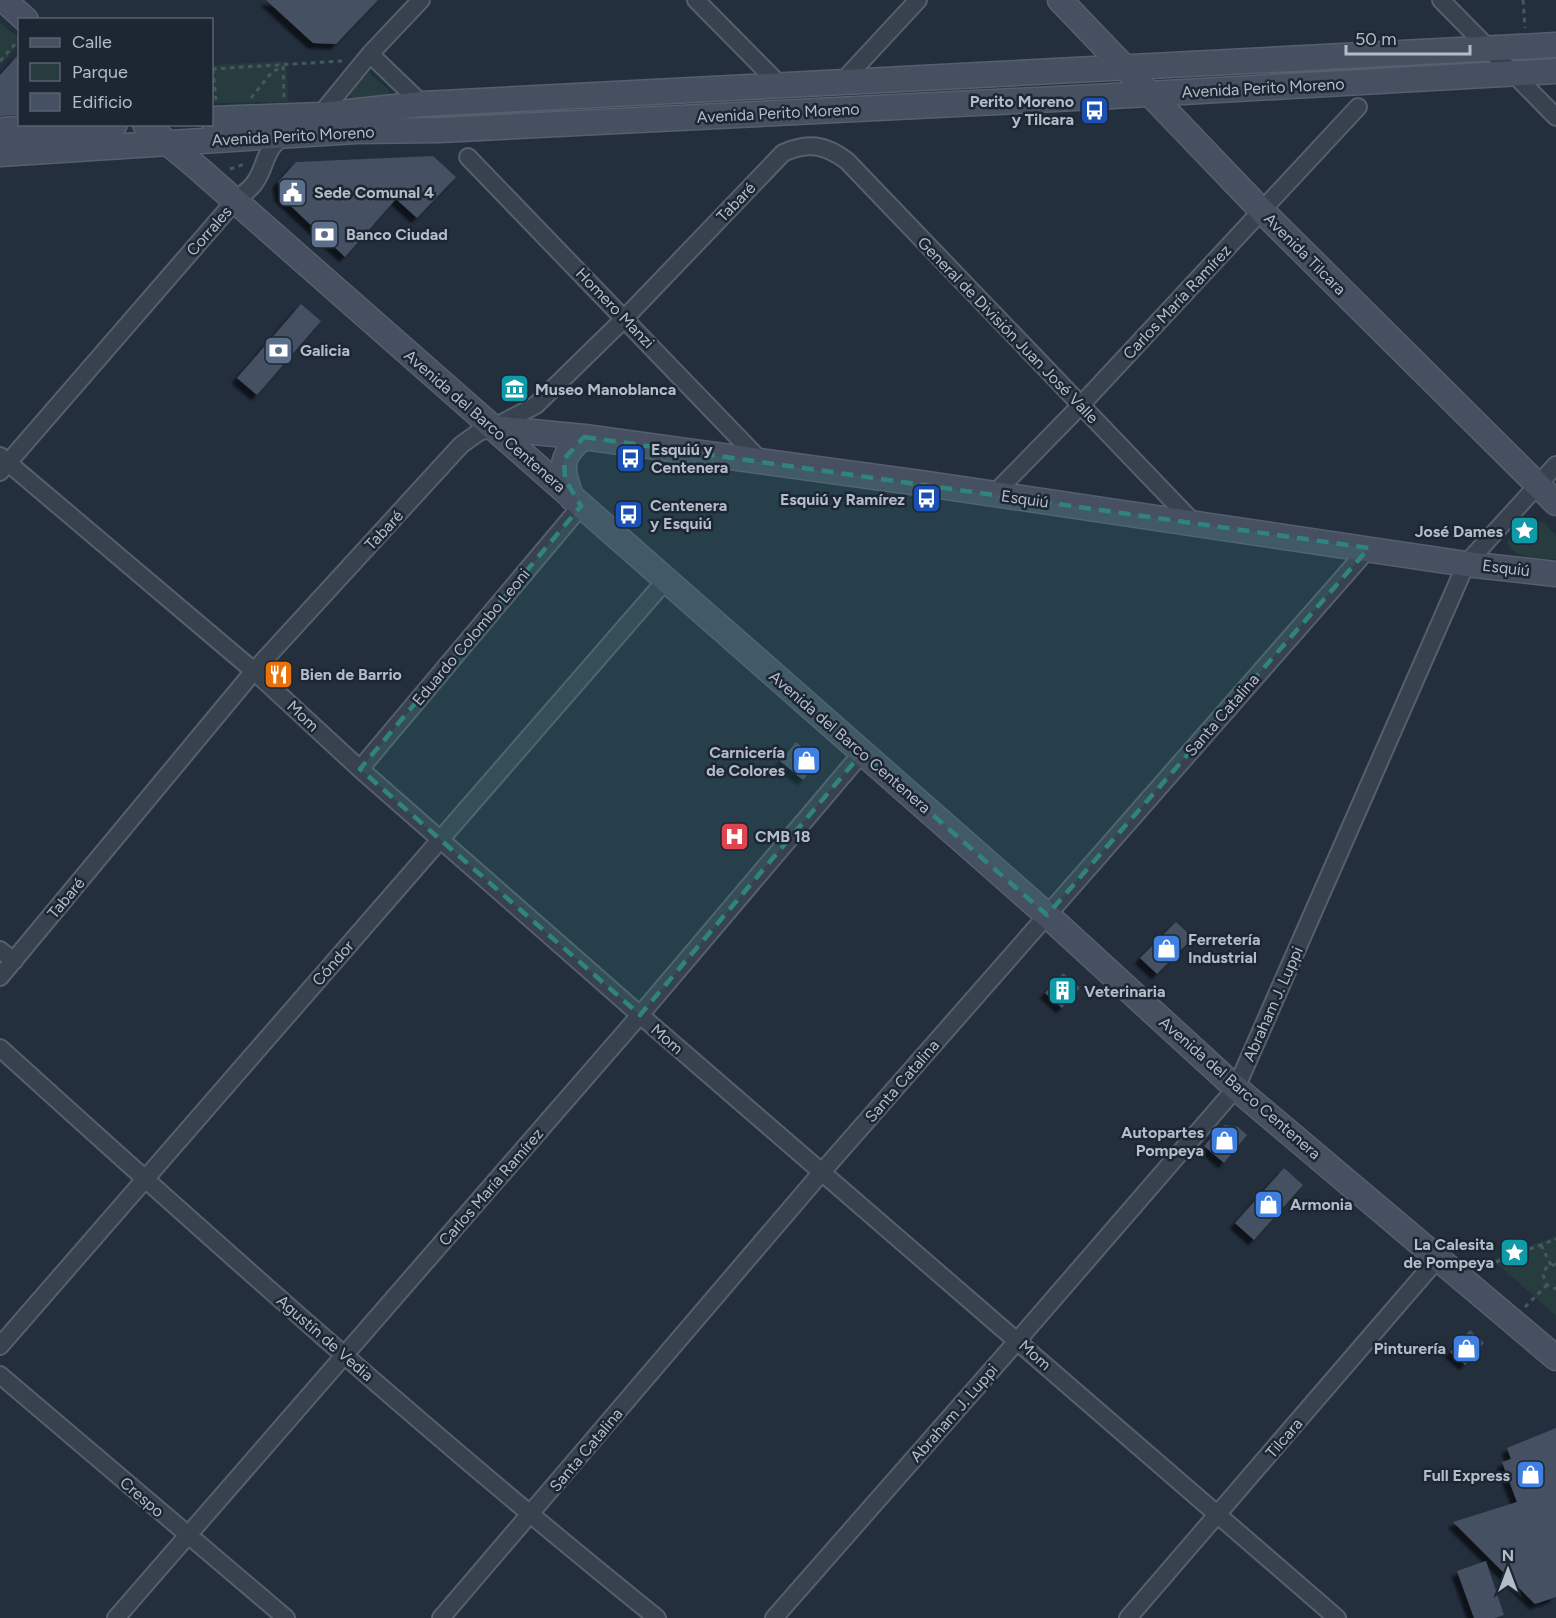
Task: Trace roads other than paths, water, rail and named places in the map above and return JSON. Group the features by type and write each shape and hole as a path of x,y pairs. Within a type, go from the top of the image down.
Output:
{"main road":[{"path":"4,0 24,18"},
{"name":"Avenida Tilcara","path":"1060,0 1262,211 1556,502"},
{"name":"Avenida Perito Moreno","path":"213,119 320,115 422,104 1556,45"},
{"name":"Avenida Perito Moreno","path":"0,154 356,131 440,130 1556,71"},
{"path":"0,130 77,126"},
{"name":"Avenida del Barco Centenera","path":"147,126 1047,915 1236,1088 1556,1358"},
{"name":"Esquiú","path":"493,428 584,437 761,461 1193,522 1466,564 1555,573"},
{"path":"577,502 565,479 564,459 570,447 584,437"}],"street":[{"name":"Corrales","path":"3,463 234,202 254,184 266,154 281,137 320,115 370,54 421,0"},
{"path":"696,0 781,86"},
{"path":"842,82 918,0"},
{"path":"1441,0 1556,117"},
{"path":"370,54 422,104"},
{"name":"Carlos María Ramírez","path":"994,494 1080,406 1358,107"},
{"name":"Tabaré","path":"0,977 254,671 461,445 479,432 493,428 536,405 625,318 783,153 798,146 818,146"},
{"name":"General de División Juan José Valle","path":"818,146 834,151 847,161 1193,522"},
{"name":"Homero Manzi","path":"468,157 761,461"},
{"name":"Mom","path":"3,463 254,671 360,769 640,1015 1337,1618"},
{"name":"Abraham J. Luppi","path":"774,1618 1018,1341 1236,1088 1466,564 1556,465"},
{"name":"Eduardo Colombo Leoni","path":"360,769 577,502"},
{"name":"Santa Catalina","path":"441,1618 821,1173 1369,548"},
{"name":"Cóndor","path":"0,1346 666,580"},
{"name":"Carlos María Ramírez","path":"116,1618 640,1015 862,753"},
{"path":"0,950 14,961"},
{"name":"Agustín de Vedia","path":"0,1048 345,1356 530,1516 657,1618"},
{"name":"Tilcara","path":"1128,1618 1439,1257"},
{"name":"Crespo","path":"0,1375 286,1618"}],"place":[{"name":"Perito Moreno y Tilcara","path":"1095,110"},
{"name":"Sede Comunal 4","path":"293,192"},
{"name":"Banco Ciudad","path":"325,234"},
{"name":"Galicia","path":"279,350"},
{"name":"Museo Manoblanca","path":"514,389"},
{"name":"Esquiú y Centenera","path":"630,458"},
{"name":"Esquiú y Ramírez","path":"926,499"},
{"name":"Centenera y Esquiú","path":"629,514"},
{"name":"José Dames","path":"1524,531"},
{"name":"Bien de Barrio","path":"279,674"},
{"name":"Carnicería de Colores","path":"806,761"},
{"name":"CMB 18","path":"734,836"},
{"name":"Ferretería Industrial","path":"1167,948"},
{"name":"Veterinaria","path":"1063,991"},
{"name":"Autopartes Pompeya","path":"1225,1141"},
{"name":"Armonia","path":"1269,1204"},
{"name":"La Calesita de Pompeya","path":"1515,1253"},
{"name":"Pinturería","path":"1467,1348"},
{"name":"Full Express","path":"1531,1475"}]}
